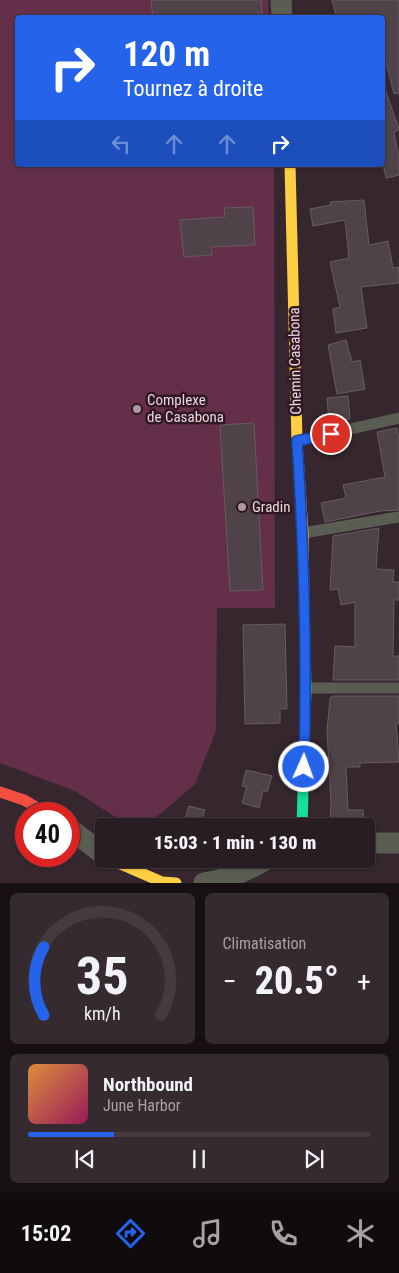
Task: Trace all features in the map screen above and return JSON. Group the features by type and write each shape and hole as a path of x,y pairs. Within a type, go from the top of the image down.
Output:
{"street":[{"path":"281,0 282,15"},
{"name":"Chemin Casabona","path":"290,167 306,688 302,818"},
{"path":"0,792 27,802"},
{"path":"80,836 95,848"},
{"path":"375,843 399,843"},
{"path":"130,868 162,882 176,883"},
{"path":"204,883 221,881 252,868"}],"lane":[{"path":"297,441 399,418"},
{"path":"302,533 399,517"},
{"path":"306,688 399,688"}],"shaded area":[{"name":"Complexe de Casabona","path":"0,0 268,0 269,15 15,15 15,167 274,167 275,608 217,608 216,731 195,784 155,818 117,818 75,791 0,763"}],"building":[{"path":"151,0 261,0 262,15 153,15"},
{"path":"332,0 399,0 399,93 394,94 385,62 385,15 336,15"},
{"path":"385,89 399,129 394,133 399,157 399,175 386,178 384,167"},
{"path":"364,200 369,245 388,241 393,268 399,267 399,283 361,287 367,328 336,333 333,309 340,307 330,262 349,258 345,220 313,226 310,209 331,205 330,202"},
{"path":"253,207 255,245 211,247 212,255 184,257 180,220 225,217 224,208"},
{"path":"346,340 352,362 360,360 365,389 337,394 328,345"},
{"path":"348,396 350,419 329,421 327,398"},
{"name":"Gradin","path":"254,423 263,590 230,591 220,425"},
{"path":"397,428 399,439 399,510 380,511 325,522 321,503 346,498 343,485 385,477 377,432"},
{"path":"379,528 376,569 394,570 393,582 399,582 399,600 394,600 393,656 399,656 399,680 333,680 335,646 355,647 355,602 341,605 338,589 330,590 333,536"},
{"path":"285,624 287,709 280,709 280,723 245,724 243,625"},
{"path":"332,696 399,696 399,724 396,723 399,762 360,763 360,767 346,767 348,810 363,810 364,818 330,818 327,731 330,698"},
{"path":"246,770 272,776 267,792 263,791 259,808 242,803 247,787 242,786"},
{"path":"189,806 205,810 202,818 185,818"}],"traffic: fast":[{"path":"302,818 306,688 304,598"}],"traffic: slow":[{"path":"290,167 297,441 303,533 304,598"},
{"path":"130,868 162,882 176,883"}],"traffic: jam":[{"path":"0,792 27,802"}],"place":[{"name":"Complexe de Casabona","path":"137,409"},
{"name":"Gradin","path":"242,507"}],"route":[{"path":"304,767 306,688 302,533 297,441 331,434"}]}
